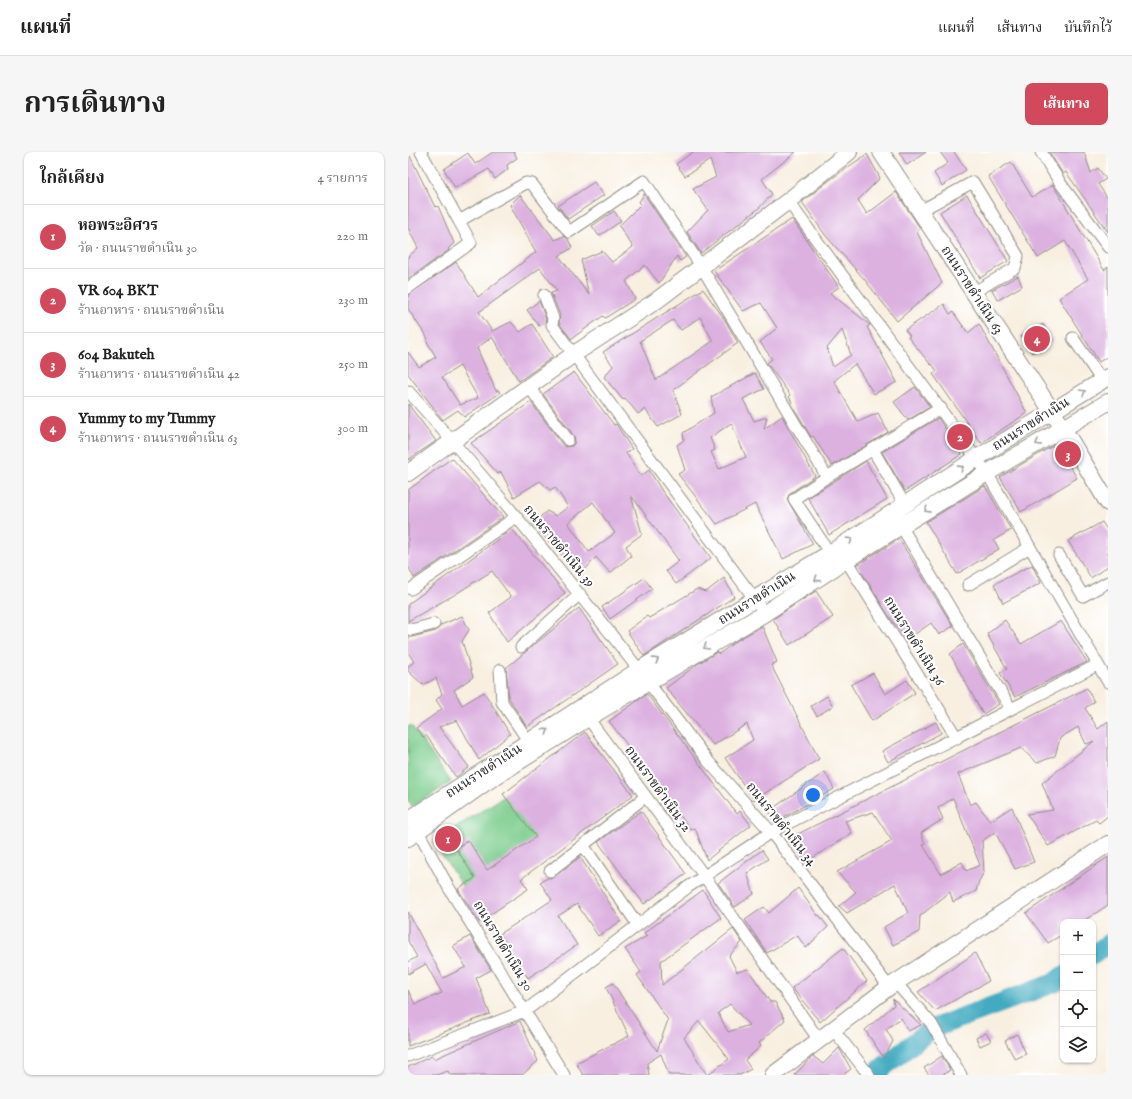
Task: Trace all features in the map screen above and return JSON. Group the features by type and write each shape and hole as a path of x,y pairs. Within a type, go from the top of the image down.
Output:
{"main road":[{"path":"408,473 454,442 574,354 656,301 848,152"},
{"name":"ถนนราขดำเนิน 63","path":"881,152 1063,428 1108,503"},
{"name":"ถนนราขดำเนิน","path":"410,825 485,783 532,747 644,676 765,613 838,560 905,505 976,458 1105,379"},
{"name":"ถนนราขดำเนิน","path":"532,747 588,718 644,676 755,599 838,560 901,526 987,473 1108,402"},
{"path":"773,1075 893,985 1108,844"}],"street":[{"path":"408,288 471,243 421,152"},
{"path":"1041,152 1061,184 1108,247"},
{"path":"459,221 526,183 532,184 569,232 644,181 701,266 827,477 941,408"},
{"path":"920,211 973,182 1018,256 1015,268 974,292"},
{"path":"788,200 987,473 1096,665 1108,682"},
{"path":"544,295 553,318 552,325 765,613"},
{"path":"1073,338 1105,379"},
{"path":"529,387 568,440"},
{"name":"ถนนราชดำเนิน 39","path":"408,391 454,442 580,594 644,676"},
{"path":"873,450 905,505"},
{"name":"ถนนราขดำเนิน 36","path":"827,477 794,499 838,560 957,738"},
{"path":"411,590 516,517"},
{"path":"901,526 1012,709"},
{"path":"968,585 1030,547"},
{"path":"1059,555 1083,596 1108,582"},
{"path":"520,646 580,594"},
{"path":"408,628 412,630 434,624"},
{"path":"408,1056 525,1011 688,887 771,832 957,738 1096,665"},
{"path":"500,670 502,702 532,747"},
{"name":"ถนนราชดำเนิน 34","path":"644,676 708,761 771,832 893,985 930,1023 961,1075"},
{"name":"ถนนราขดำเนิน 32","path":"588,718 820,1040"},
{"path":"550,871 645,797"},
{"name":"ถนนราขดำเนิน 30","path":"410,825 564,1075"},
{"path":"583,845 638,925"},
{"path":"833,1029 866,1071"}],"green space":[{"path":"411,725 451,782 412,807 408,800 408,727"},
{"path":"511,792 542,839 465,890 433,842"}],"building":[{"path":"408,152 435,207 438,206 454,243 448,249 449,250 408,279 408,257 418,248 408,228"},
{"path":"493,152 514,152 517,158 507,165 508,169 495,179 489,169 455,188 444,169 468,153 475,164"},
{"path":"693,152 796,152 762,179 772,194 759,208 701,253 687,232 708,210 693,189 716,177 710,160 685,176 676,164"},
{"path":"899,152 926,152 907,165"},
{"path":"940,152 954,152 966,170 942,186 934,173 948,163"},
{"path":"1049,152 1084,152 1091,173 1098,168 1106,179 1098,184 1108,199 1108,232 1066,172 1063,174"},
{"path":"867,154 880,178 858,200 867,214 896,192 920,228 917,232 942,283 897,321 865,280 826,236 802,202 831,179"},
{"path":"1011,162 1032,197 1053,185 1104,270 1108,267 1108,356 1099,362 1059,298 1088,279 1065,241 1038,258 988,176"},
{"path":"594,182 604,195 568,219 558,206"},
{"path":"644,194 686,257 680,261 677,256 659,283 645,265 626,281 635,299 605,318 603,316 571,339 559,323 560,315 551,293 557,291 540,268 479,312 492,331 511,322 520,332 532,324 553,357 519,381 492,337 477,348 496,391 498,390 500,393 464,417 458,410 443,420 408,374 408,352 419,367 436,357 426,340 428,339 408,309 408,295 456,262 478,297 536,252 510,205 520,195 555,240 564,236 568,239 572,248 559,256 589,295 581,260 602,251 612,262 633,247 619,226 641,204 639,202","holes":["460,366 478,398 460,405 442,377"]},
{"path":"967,195 1008,261 980,278 940,212"},
{"path":"614,211 621,221 599,236 592,226"},
{"path":"792,219 839,287 830,293 870,325 867,327 897,382 874,394 855,364 834,381 858,422 878,413 888,432 832,466 813,436 811,437 794,408 789,396 790,395 767,363 772,359 760,342 777,328 761,303 743,311 714,271","holes":["842,330 851,355 833,367 827,348"]},
{"path":"1018,276 1022,286 998,300 992,290"},
{"path":"703,289 725,320 738,343 673,390 682,414 658,427 645,409 638,414 625,398 623,400 604,377 613,366 603,352","holes":["700,317 713,341 656,380 640,341 673,320 681,330"]},
{"path":"539,301 546,319 545,322 539,326 527,310"},
{"path":"944,304 950,314 953,312 968,333 979,324 1027,413 981,443 933,374 937,371 908,337 910,336 905,330"},
{"path":"1043,324 1052,342 1032,353 1021,336"},
{"path":"574,372 614,425 616,424 632,449 626,453 641,476 649,470 662,491 711,558 676,584 666,571 679,561 631,495 642,534 626,546 631,556 610,573 596,557 581,575 532,524 547,511 556,516 568,507 555,487 550,490 540,481 514,497 501,472 498,474 471,443 531,402 562,444 566,447 572,446 575,442 574,436 543,394","holes":["593,502 615,533 589,552 568,523"]},
{"path":"755,373 764,389 743,399 754,421 767,417 764,429 782,416 815,476 790,493 787,499 813,544 783,559 755,504 717,524 678,474 685,470 677,445 684,440 683,433 714,413 711,397","holes":["731,423 746,457 719,469 711,452 715,450 710,438"]},
{"path":"915,387 930,407 908,420 894,402"},
{"path":"408,404 436,441 408,460"},
{"path":"938,418 962,454 905,491 882,452"},
{"path":"1056,444 1077,478 1021,512 1000,477"},
{"path":"452,458 503,517 414,578 408,566 408,490"},
{"path":"866,461 887,499 829,535 808,498"},
{"path":"985,486 1011,530 994,540 999,549 957,574 926,522"},
{"path":"1102,522 1108,531 1108,566 1091,578 1068,541"},
{"path":"512,529 565,593 507,642 489,613 511,597 492,571 408,621 408,604"},
{"path":"899,539 953,626 939,635 931,623 908,639 893,622 857,565"},
{"path":"1032,565 1041,583 1003,603 994,584"},
{"path":"644,578 652,589 610,619 602,607"},
{"path":"724,578 734,597 644,656 627,631 647,616 649,618 697,589 706,592"},
{"path":"816,591 833,617 789,645 773,619"},
{"path":"579,608 618,664 527,727 509,698 506,668"},
{"path":"462,616 469,630 462,641 473,677 454,690 462,705 484,692 510,734 479,760 457,720 439,727 469,767 456,777 426,735 423,737 416,728 442,709 436,700 442,694 436,678 423,685 408,671 408,666 414,662 408,652 408,638 436,631 441,625"},
{"path":"1005,620 1021,644 1061,621 1087,662 1015,697 1000,673 1007,669 987,634"},
{"path":"762,626 777,662 771,665 819,759 754,800 725,758 753,740 747,724 713,745 666,688 699,663 717,652 719,654 736,641"},
{"path":"963,644 999,704 983,714 950,654"},
{"path":"873,673 885,694 907,680 915,693 872,721 851,685"},
{"path":"1087,688 1094,702 1085,708 1098,729 1108,721 1108,816 1099,823 1096,820 1048,846 1027,814 1053,810 1042,783 1094,741 1086,744 1078,727 1060,738 1055,756 1037,763 1021,748 958,774 970,805 976,802 990,821 1012,807 1034,862 1015,869 995,832 982,841 984,872 976,891 953,902 950,892 920,916 919,932 893,945 884,927 908,913 895,884 847,913 839,906 856,892 837,872 892,841 873,812 845,821 852,833 806,862 792,837","holes":["953,798 980,865 966,871 962,862 941,874 923,845 925,844 921,833 943,819 938,808"]},
{"path":"647,694 737,814 740,811 751,825 707,860 695,828 691,830 609,721"},
{"path":"827,696 833,706 817,716 811,706"},
{"path":"936,722 941,733 888,762 882,751"},
{"path":"585,732 633,795 521,879 528,889 479,922 458,889 475,878 456,848 468,840 487,870 536,837 503,794"},
{"path":"825,772 834,789 775,822 769,811"},
{"path":"641,811 686,874 644,904 598,842"},
{"path":"762,850 768,859 747,873 754,894 735,907 718,883"},
{"path":"580,857 621,921 598,936 577,904 558,916 577,945 528,978 500,934 552,900 540,882 554,877"},
{"path":"1108,857 1108,905 1087,919 1060,919 1060,936 1048,943 1026,913"},
{"path":"798,888 818,916 819,915 828,927 806,948 797,935 767,953 745,920 764,907 769,913"},
{"path":"703,890 721,918 661,961 662,985 733,929 742,942 729,956 737,972 748,969 770,1002 775,1002 785,1020 759,1043 761,1046 745,1060 751,1069 740,1075 707,1075 669,1075 661,1054 647,1063 649,1075 583,1075 576,1063 629,1036 606,987 613,983 657,1051 668,1020 637,975 641,972 625,949 647,936 644,933","holes":["730,1004 749,1025 728,1032 718,1013","699,1021 729,1059 707,1075 684,1038"]},
{"path":"408,912 443,978 466,967 453,946 470,936 491,970 476,978 490,1014 408,1046 408,990 415,1004 442,993 426,964 408,974 408,962 417,957 408,941"},
{"path":"843,948 867,981 820,1022 792,988"},
{"path":"975,953 989,981 935,1011 918,992"},
{"path":"893,999 921,1025 908,1031 901,1018 886,1029 893,1041 884,1058 865,1030 894,1005"},
{"path":"520,1021 538,1061 522,1075 450,1075 448,1071 436,1075 408,1075 408,1067 432,1056 434,1059"},
{"path":"986,1033 991,1041 980,1046 976,1038"},
{"path":"1017,1034 1026,1054 1015,1059 1005,1041"},
{"path":"839,1048 851,1069 843,1075 794,1075 813,1056 823,1064"},
{"path":"942,1056 950,1070 942,1075 929,1075 924,1068"}],"waterway":[{"path":"1096,953 1108,944"},
{"path":"873,1075 931,1029 1054,983 1060,978"}],"place":[{"name":"Yummy to my Tummy","path":"1037,339"},
{"name":"VR 604 BKT","path":"960,437"},
{"name":"604 Bakuteh","path":"1068,454"},
{"name":"หอพระอิศวร","path":"448,839"}]}
